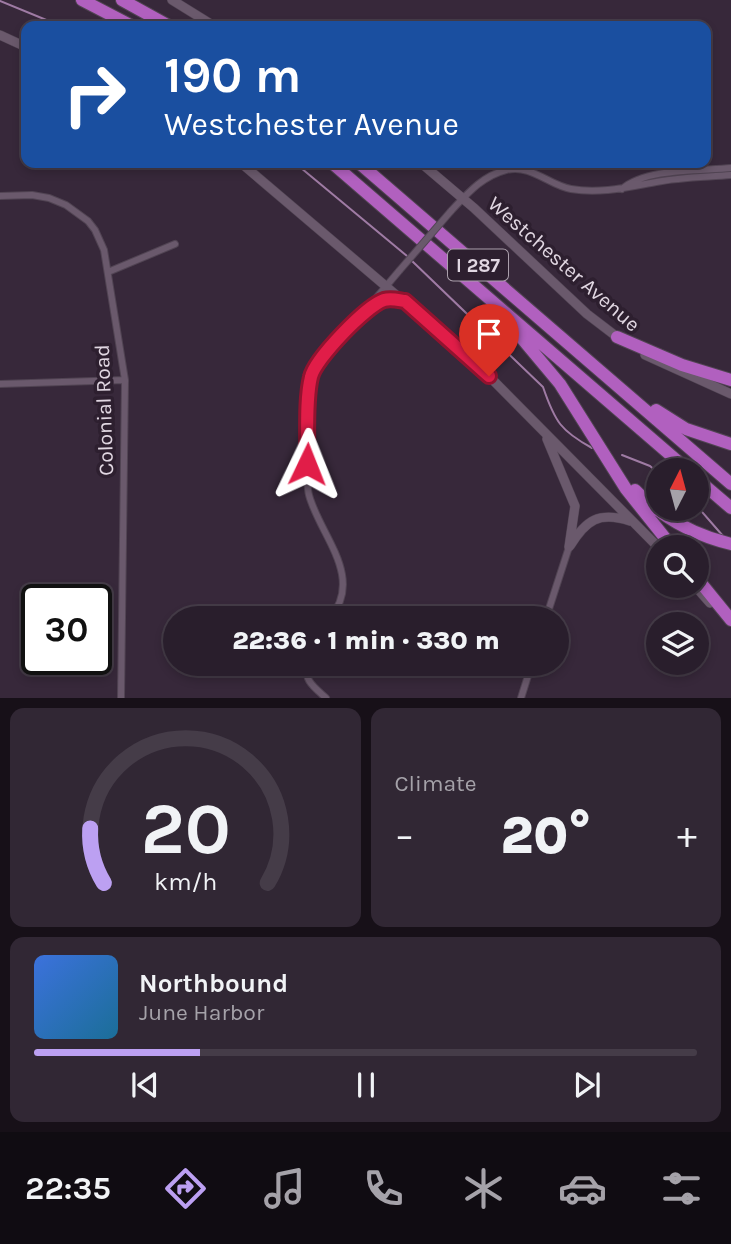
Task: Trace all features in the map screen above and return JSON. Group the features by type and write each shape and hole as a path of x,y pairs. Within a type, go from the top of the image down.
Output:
{"highway":[{"path":"82,0 122,21"},
{"path":"122,0 160,21"},
{"name":"I 287","path":"338,168 673,458"},
{"name":"I 287","path":"365,168 731,484"},
{"path":"465,278 543,361 638,493 667,517 697,533 731,544"},
{"path":"617,337 682,365 731,380"},
{"path":"596,368 679,425 731,444"},
{"path":"589,428 626,489 663,535"},
{"path":"709,489 731,508"},
{"path":"709,593 731,620"}],"main road":[{"path":"172,0 206,21"},
{"path":"0,35 21,45"},
{"path":"247,168 467,355 646,535"},
{"name":"Westchester Avenue","path":"427,168 463,198 587,314 617,337 647,356 731,394"},
{"path":"539,426 553,450 575,502 569,547"},
{"path":"569,547 580,530 597,519 612,517 634,522"},
{"path":"705,598 731,628"}],"street":[{"path":"622,189 627,184 651,175 731,168"},
{"path":"338,606 343,573 314,511 308,491 310,381 319,360 450,211 489,177 510,169 537,173 570,189 594,191 731,175"},
{"name":"Colonial Road","path":"0,196 32,195 49,198 76,211 101,238 125,380 121,698"},
{"path":"108,272 175,244"},
{"path":"366,309 387,299 405,301"},
{"path":"0,384 125,380"},
{"path":"550,606 569,547"},
{"path":"306,676 309,683 326,698"},
{"path":"521,698 528,676"}],"waterway":[{"path":"0,1 49,21"},
{"path":"301,168 407,256"},
{"path":"411,260 543,387 560,424 592,448"},
{"path":"622,455 646,464"},
{"path":"709,520 723,536"}],"route":[{"path":"307,464 310,381 314,367 366,309 382,301 405,301 489,376"}]}
